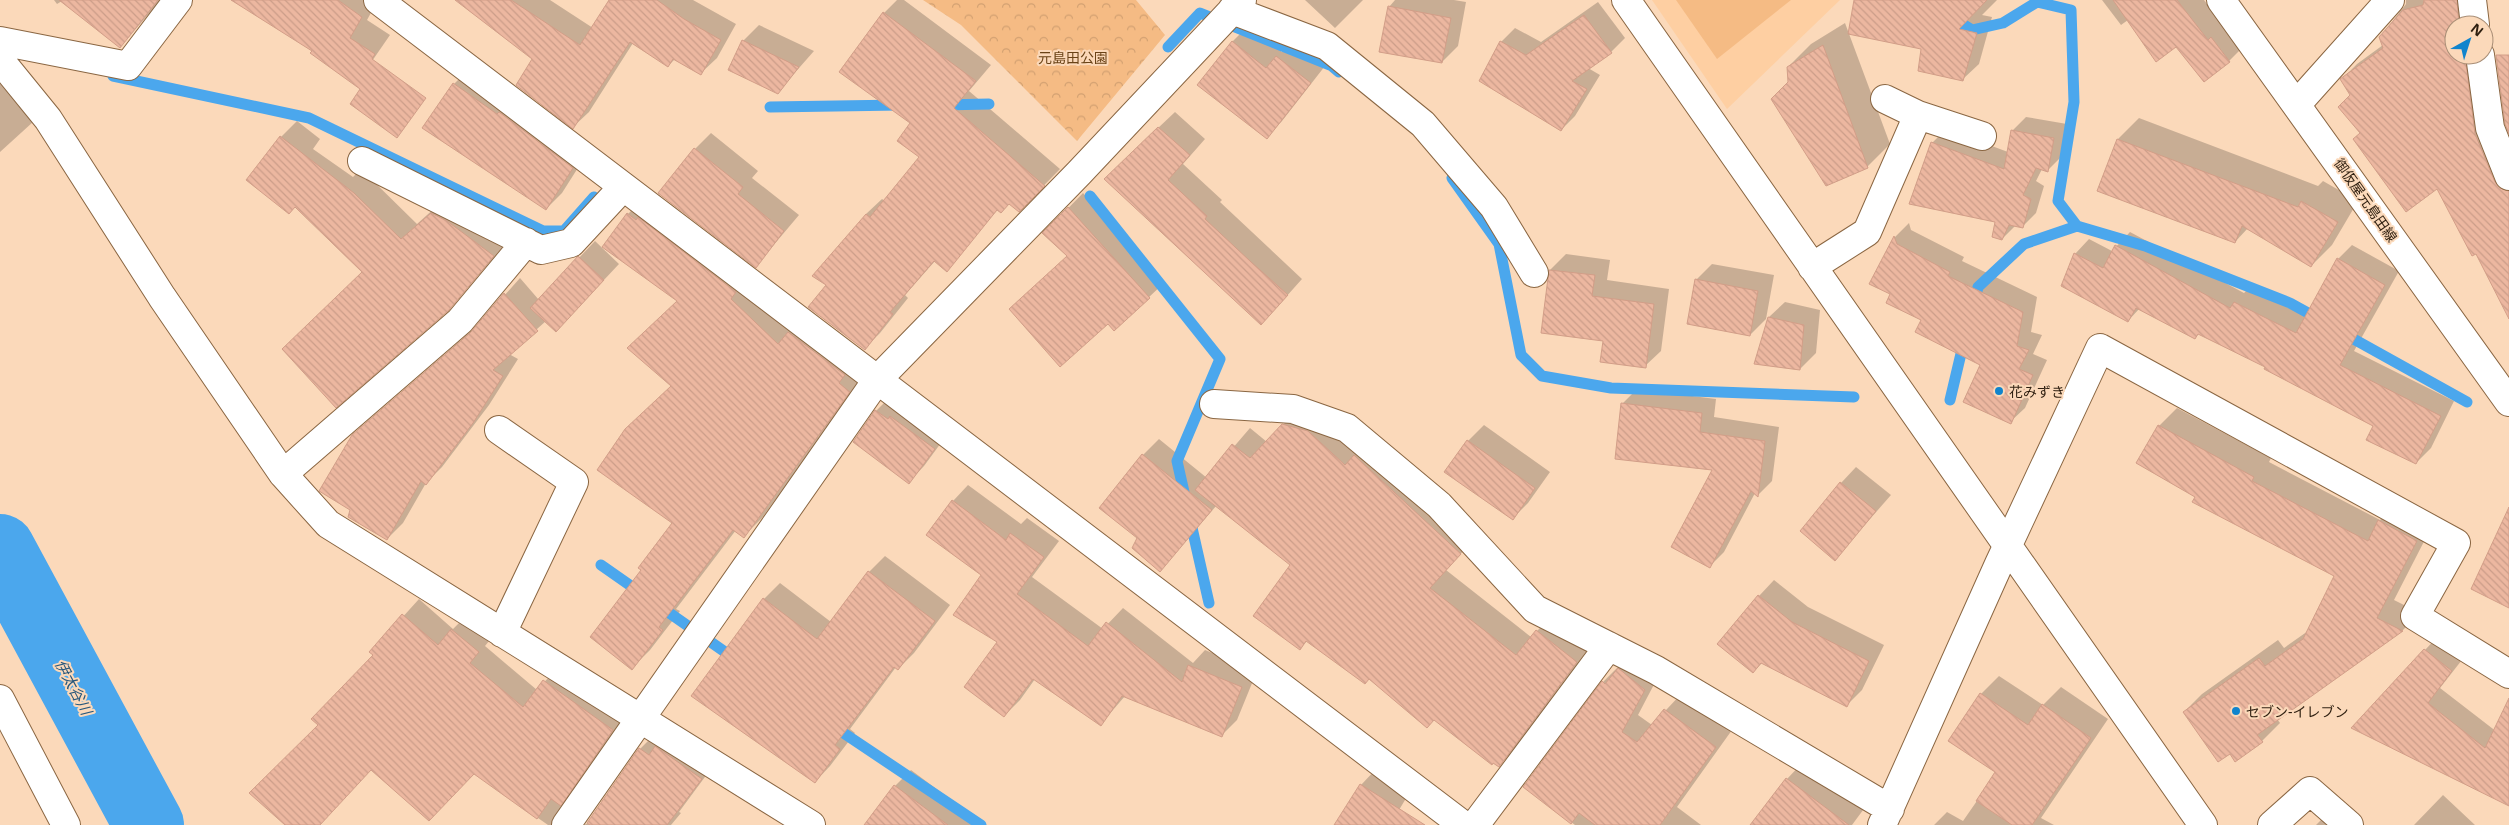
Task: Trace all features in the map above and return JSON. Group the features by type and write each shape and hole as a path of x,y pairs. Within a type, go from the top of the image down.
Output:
{"street":[{"path":"0,41 128,66 178,0"},
{"path":"378,0 1463,825"},
{"path":"1626,0 2203,825"},
{"name":"御仮屋元島田線","path":"2221,0 2509,402"},
{"path":"2297,104 2390,0"},
{"path":"2472,0 2474,15"},
{"path":"566,825 877,380 1079,173 1237,5 1327,46 1422,124 1494,207 1534,273"},
{"path":"0,60 48,119 162,296 283,474 328,524 811,825"},
{"path":"2481,65 2490,128 2509,176"},
{"path":"1885,100 1918,115 1982,136"},
{"path":"1812,267 1867,232 1918,115"},
{"path":"362,161 541,250 571,243 623,186"},
{"path":"283,474 460,321 526,242"},
{"path":"1214,404 1293,409 1347,428 1438,505 1535,609 1656,670 1886,817 2100,348 2456,543 2415,616 2509,674"},
{"path":"499,430 574,482 502,633"},
{"path":"1474,825 1609,646"},
{"path":"0,699 66,825"},
{"path":"2272,825 2310,791 2349,825"}],"shaded area":[{"path":"1652,0 1840,0 1727,109"}],"green space":[{"name":"元島田公園","path":"923,0 1136,0 1165,35 1077,141 961,25"},
{"path":"1676,0 1791,0 1717,59"}],"building":[{"path":"59,0 158,0 120,48"},
{"path":"231,0 338,0 362,17 350,38 375,54 372,59 426,98 397,138 350,104 360,89 310,53 312,51"},
{"path":"455,0 511,0 580,45 609,0 657,0 684,19 721,40 701,75 673,59 668,67 630,42 573,129 516,85 532,59"},
{"path":"1854,0 1987,0 1959,29 1977,33 1963,81 1918,71 1921,49 1848,34"},
{"path":"2113,0 2177,0 2208,40 2211,37 2230,62 2204,82 2176,47 2156,62"},
{"path":"2424,0 2457,0 2458,15 2444,15 2444,65 2466,65 2475,134 2495,182 2500,188 2509,191 2509,319 2476,254 2472,256 2437,189 2406,212 2353,139 2360,133 2338,107 2350,95 2340,79 2383,48 2379,37 2403,10 2423,5"},
{"path":"1388,6 1451,18 1442,63 1379,52"},
{"path":"883,12 976,81 954,108 1045,186 1019,212 1009,204 1001,213 997,210 947,272 934,261 890,312 893,314 865,350 808,307 826,285 812,276 866,214 870,217 919,157 897,141 910,123 839,72"},
{"path":"1584,15 1612,53 1572,81 1587,89 1561,131 1479,81 1500,41 1526,55"},
{"path":"742,40 799,67 778,94 728,70"},
{"path":"1232,41 1266,68 1276,56 1311,83 1267,139 1197,85"},
{"path":"1823,45 1868,168 1826,186 1771,99 1788,82 1787,67"},
{"path":"2496,55 2509,55 2509,134 2505,124"},
{"path":"453,83 497,114 499,112 573,168 546,210 422,128"},
{"path":"1158,127 1190,155 1168,180 1207,216 1205,219 1288,295 1261,325 1104,179"},
{"path":"2011,130 2054,138 2048,172 2036,168 2023,195 2031,199 2023,228 2009,225 2002,240 1992,237 1995,222 1909,204 1931,142 2004,169"},
{"path":"280,136 354,193 401,239 431,213 447,221 494,256 449,310 336,408 282,349 362,272 295,207 289,214 246,180"},
{"path":"2117,139 2298,207 2301,201 2338,222 2311,267 2242,226 2235,243 2097,191"},
{"path":"694,148 743,187 738,194 784,231 756,268 658,193"},
{"path":"1068,207 1150,298 1114,331 1108,324 1060,367 1009,309 1067,256 1042,233"},
{"path":"627,213 636,220 638,217 736,292 731,299 778,344 788,332 845,375 839,383 850,392 744,538 733,530 659,627 663,630 632,670 590,637 641,570 638,568 672,523 597,470 625,429 671,386 627,348 677,301 602,247"},
{"path":"1894,236 1897,244 1950,272 1948,276 2023,312 2017,346 2029,350 2019,369 2033,375 2011,424 1963,402 1980,365 1915,332 1921,320 1886,303 1890,294 1869,284"},
{"path":"2115,245 2230,308 2234,302 2296,333 2337,258 2385,285 2340,365 2441,416 2416,464 2366,440 2373,426 2264,369 2265,367 2198,334 2195,339 2136,308 2128,322 2061,286 2074,253 2103,268"},
{"path":"578,256 604,280 556,332 530,308"},
{"path":"1549,270 1595,275 1592,296 1654,304 1646,368 1600,362 1603,341 1541,333"},
{"path":"1695,279 1758,291 1750,336 1687,324"},
{"path":"504,293 538,331 493,370 503,376 473,423 426,485 421,481 387,540 348,517 350,510 319,491 352,435 470,333"},
{"path":"1768,317 1804,325 1800,370 1754,364"},
{"path":"1621,403 1702,413 1700,432 1765,441 1758,497 1751,491 1710,568 1671,547 1712,470 1615,459"},
{"path":"875,410 888,419 890,416 935,449 909,484 853,442"},
{"path":"1282,424 1308,431 1345,465 1354,455 1461,554 1430,588 1516,655 1536,630 1577,662 1499,767 1493,763 1492,765 1434,720 1427,728 1369,679 1365,684 1306,641 1300,650 1253,616 1290,565 1195,490 1232,444 1250,458"},
{"path":"2158,425 2254,477 2252,481 2368,541 2378,520 2417,541 2377,618 2403,631 2257,735 2263,742 2235,762 2230,754 2218,762 2183,712 2259,658 2265,666 2303,639 2334,576 2192,502 2195,497 2136,463"},
{"path":"1467,440 1535,488 1513,520 1444,472"},
{"path":"1142,454 1212,510 1160,572 1132,548 1137,538 1099,508"},
{"path":"1840,482 1876,511 1835,561 1800,531"},
{"path":"952,500 1006,540 1010,533 1044,557 1017,594 1088,646 1106,622 1182,682 1188,665 1242,687 1222,737 1122,696 1101,726 1033,679 1004,717 964,687 997,642 953,615 981,575 926,535"},
{"path":"2509,507 2509,608 2471,589"},
{"path":"868,571 935,621 898,670 894,667 835,745 840,749 815,783 691,696 763,598 817,639"},
{"path":"1758,595 1792,622 1869,661 1847,707 1761,663 1753,673 1717,644"},
{"path":"402,614 438,645 451,629 479,652 470,663 523,707 543,680 613,730 561,806 551,799 537,819 474,774 429,821 371,770 320,825 285,825 249,793 318,725 311,719 373,655 369,652"},
{"path":"2424,649 2452,671 2428,703 2485,748 2509,698 2509,806 2351,728"},
{"path":"1618,668 1645,690 1622,732 1637,742 1664,709 1716,747 1660,825 1595,825 1579,813 1571,824 1523,787 1602,681 1605,684"},
{"path":"1980,693 2028,725 2042,704 2091,738 2032,825 2012,825 1976,801 1995,772 1948,741"},
{"path":"655,746 702,779 667,825 590,825 587,823 639,748 649,755"},
{"path":"1786,778 1849,825 1750,825"},
{"path":"1360,784 1425,825 1334,825"},
{"path":"894,785 948,825 864,825"}],"waterway":[{"path":"1951,17 1972,30 2003,23 2037,2 2071,10 2074,102 2058,201 2077,226"},
{"path":"1168,47 1200,13 1332,66 1339,72"},
{"path":"113,76 309,118 543,231 564,231 594,197"},
{"path":"942,105 989,104"},
{"path":"770,107 901,105"},
{"path":"1452,178 1499,244 1521,355 1542,376 1611,388 1854,397"},
{"path":"1090,196 1220,359 1177,461 1186,501"},
{"path":"1974,304 1978,287 2024,244 2077,226 2145,246 2290,303 2319,319"},
{"path":"2341,332 2467,402"},
{"path":"1950,400 1964,341"},
{"path":"1190,519 1209,603"},
{"name":"伊太谷川","path":"0,549 149,825"},
{"path":"601,565 641,593"},
{"path":"658,605 735,659"},
{"path":"833,726 981,825"}],"place":[{"name":"花みずき","path":"1999,391"},
{"name":"セブン-イレブン","path":"2236,711"}]}
